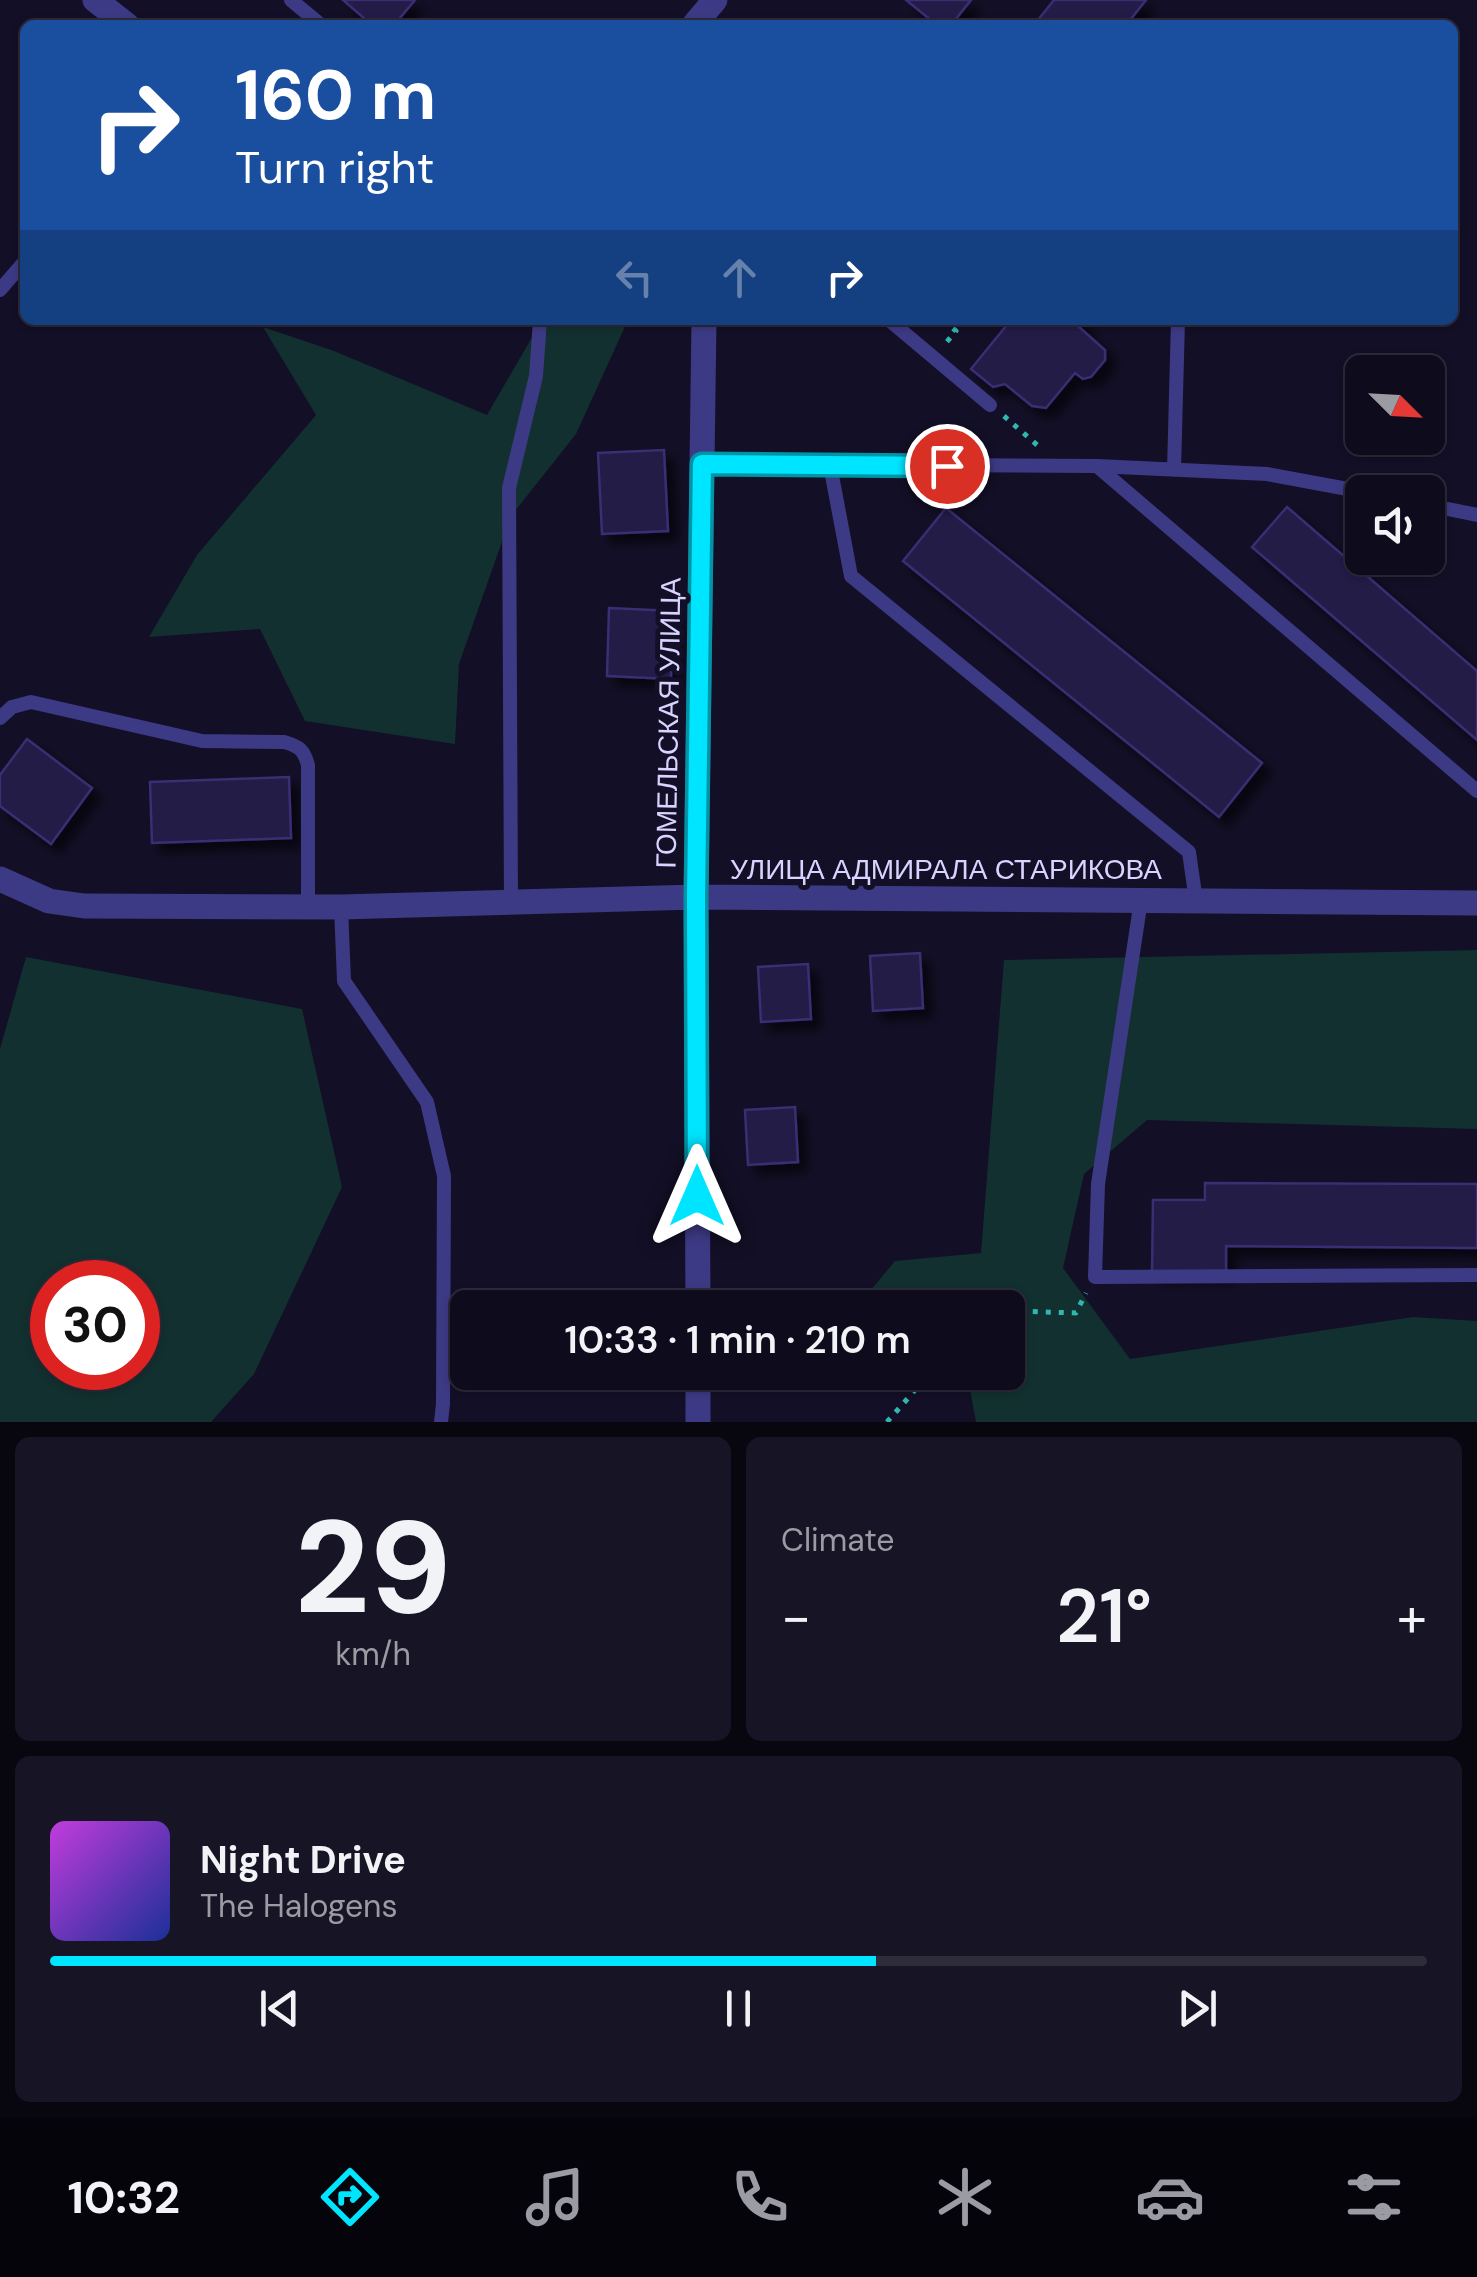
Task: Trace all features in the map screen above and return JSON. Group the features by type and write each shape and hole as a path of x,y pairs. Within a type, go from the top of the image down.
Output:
{"street":[{"path":"95,0 121,20"},
{"path":"698,20 715,0"},
{"name":"ГОМЕЛЬСКАЯ УЛИЦА","path":"698,1290 696,898 704,325"},
{"name":"УЛИЦА АДМИРАЛА СТАРИКОВА","path":"0,879 49,900 84,906 340,907 696,898 1477,903"},
{"path":"698,1390 698,1422"}],"lane":[{"path":"292,0 315,20"},
{"path":"0,290 20,267"},
{"path":"511,902 510,488 536,376 540,325"},
{"path":"896,325 990,405"},
{"path":"1174,470 1178,325"},
{"path":"702,464 1098,466 1268,474 1345,488"},
{"path":"830,465 851,576 1190,852 1196,901"},
{"path":"1098,466 1477,791"},
{"path":"1445,508 1477,514"},
{"path":"0,718 12,708 31,702 202,741 295,745 304,752 308,765 308,907"},
{"path":"1140,900 1098,1184 1095,1277 1477,1275"},
{"path":"340,907 344,981 427,1102 444,1176 441,1422"}],"path":[{"path":"990,405 1063,467"},
{"path":"1025,1311 1076,1313 1095,1277"},
{"path":"887,1422 915,1390"}],"green space":[{"path":"539,325 626,325 576,434 511,516 459,664 455,744 305,721 260,629 149,637 197,555 316,415 263,327 334,351 487,415"},
{"path":"1477,950 1477,1129 1147,1120 1084,1174 1063,1268 1130,1359 1413,1317 1477,1321 1477,1422 976,1422 970,1390 1025,1390 1025,1290 871,1290 895,1261 981,1253 1004,960"},
{"path":"26,957 302,1009 342,1187 254,1374 211,1422 0,1422 0,1049"}],"building":[{"path":"343,0 415,0 398,20 366,20"},
{"path":"906,0 971,0 955,20 931,20"},
{"path":"1054,0 1146,0 1130,20 1038,20"},
{"path":"1007,325 1080,325 1105,350 1105,360 1091,377 1083,379 1075,373 1046,408 1032,406 1005,384 993,387 971,369"},
{"path":"664,450 668,531 602,534 598,453"},
{"path":"1287,507 1345,557 1345,575 1366,575 1477,671 1477,740 1252,547"},
{"path":"946,508 1262,763 1219,817 903,561"},
{"path":"609,608 673,611 671,679 607,676"},
{"path":"27,739 92,788 51,844 0,806 0,775"},
{"path":"289,777 291,838 152,843 150,782"},
{"path":"920,953 923,1008 873,1011 870,956"},
{"path":"808,964 811,1019 761,1022 758,967"},
{"path":"795,1107 798,1162 748,1165 745,1110"},
{"path":"1205,1183 1477,1184 1477,1248 1226,1246 1226,1273 1152,1273 1153,1200 1205,1200"}],"route":[{"path":"697,1196 696,898 702,464 947,466"}]}
